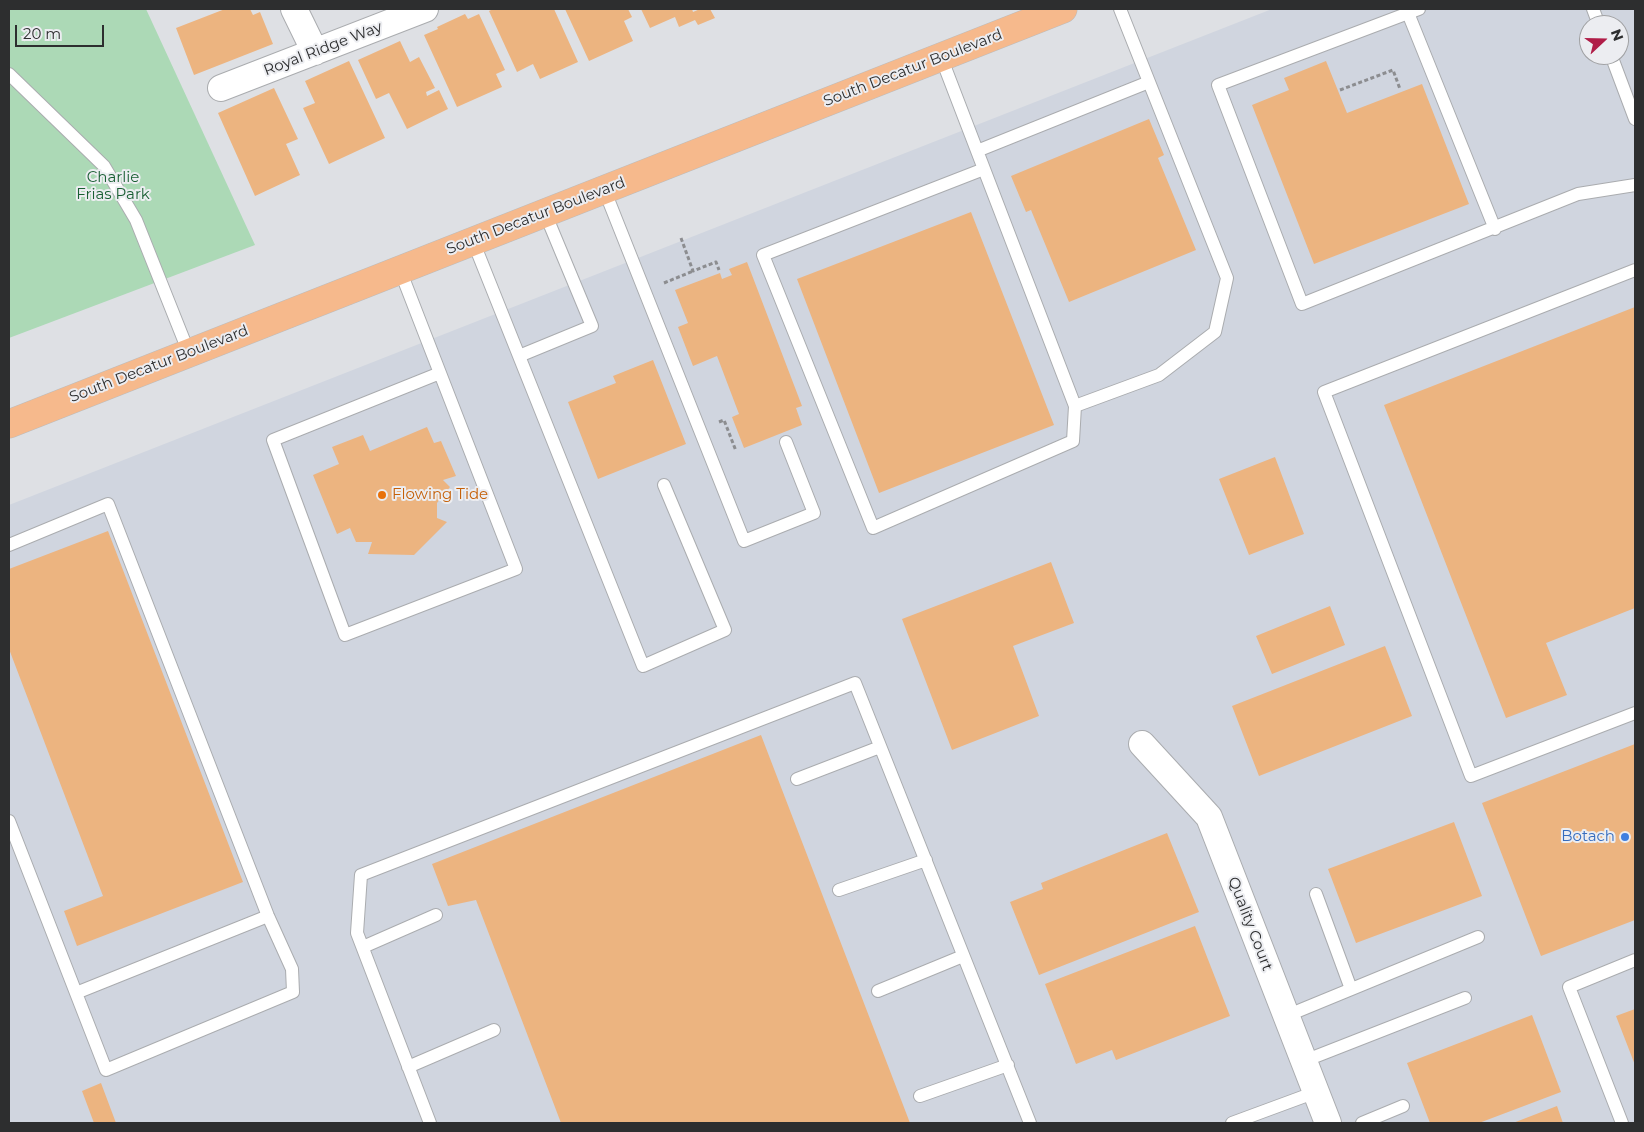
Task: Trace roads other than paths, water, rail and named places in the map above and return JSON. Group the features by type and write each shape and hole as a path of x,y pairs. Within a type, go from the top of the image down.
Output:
{"main road":[{"name":"South Decatur Boulevard","path":"9,424 1064,9"}],"street":[{"path":"294,9 314,52"},
{"name":"Royal Ridge Way","path":"221,88 425,9"},
{"name":"Quality Court","path":"1142,744 1209,817 1328,1123"}],"lane":[{"path":"1075,406 1159,374 1215,332 1227,278 1120,9"},
{"path":"1495,229 1414,11 1218,85 1302,304 1495,229 1578,194 1635,185"},
{"path":"941,57 1075,406 1073,441 873,528 763,255 984,169"},
{"path":"1615,65 1635,119"},
{"path":"9,74 104,166 136,220 189,353"},
{"path":"977,151 1149,82"},
{"path":"604,189 744,541 814,513 786,442"},
{"path":"519,356 592,326 545,213"},
{"path":"473,241 643,666 725,630 664,485"},
{"path":"400,270 440,373 516,569 346,634 273,440 440,373"},
{"path":"1635,270 1324,392 1471,776 1635,713"},
{"path":"9,545 108,504 268,916 292,969 293,992 106,1070 9,820"},
{"path":"430,1123 357,933 361,875 855,683 1030,1123"},
{"path":"797,779 880,747"},
{"path":"839,890 926,860"},
{"path":"1316,894 1351,989"},
{"path":"362,947 436,915"},
{"path":"76,993 268,916"},
{"path":"1286,1016 1478,937"},
{"path":"878,991 963,956"},
{"path":"1622,1123 1569,987 1635,960"},
{"path":"1304,1061 1465,998"},
{"path":"408,1067 494,1030"},
{"path":"920,1096 1008,1066"},
{"path":"1232,1123 1316,1092"},
{"path":"1362,1123 1403,1106"}],"place":[{"name":"Flowing Tide","path":"382,495"},
{"name":"Botach","path":"1625,837"}],"park label":[{"name":"Charlie Frias Park","path":"113,186"}]}
